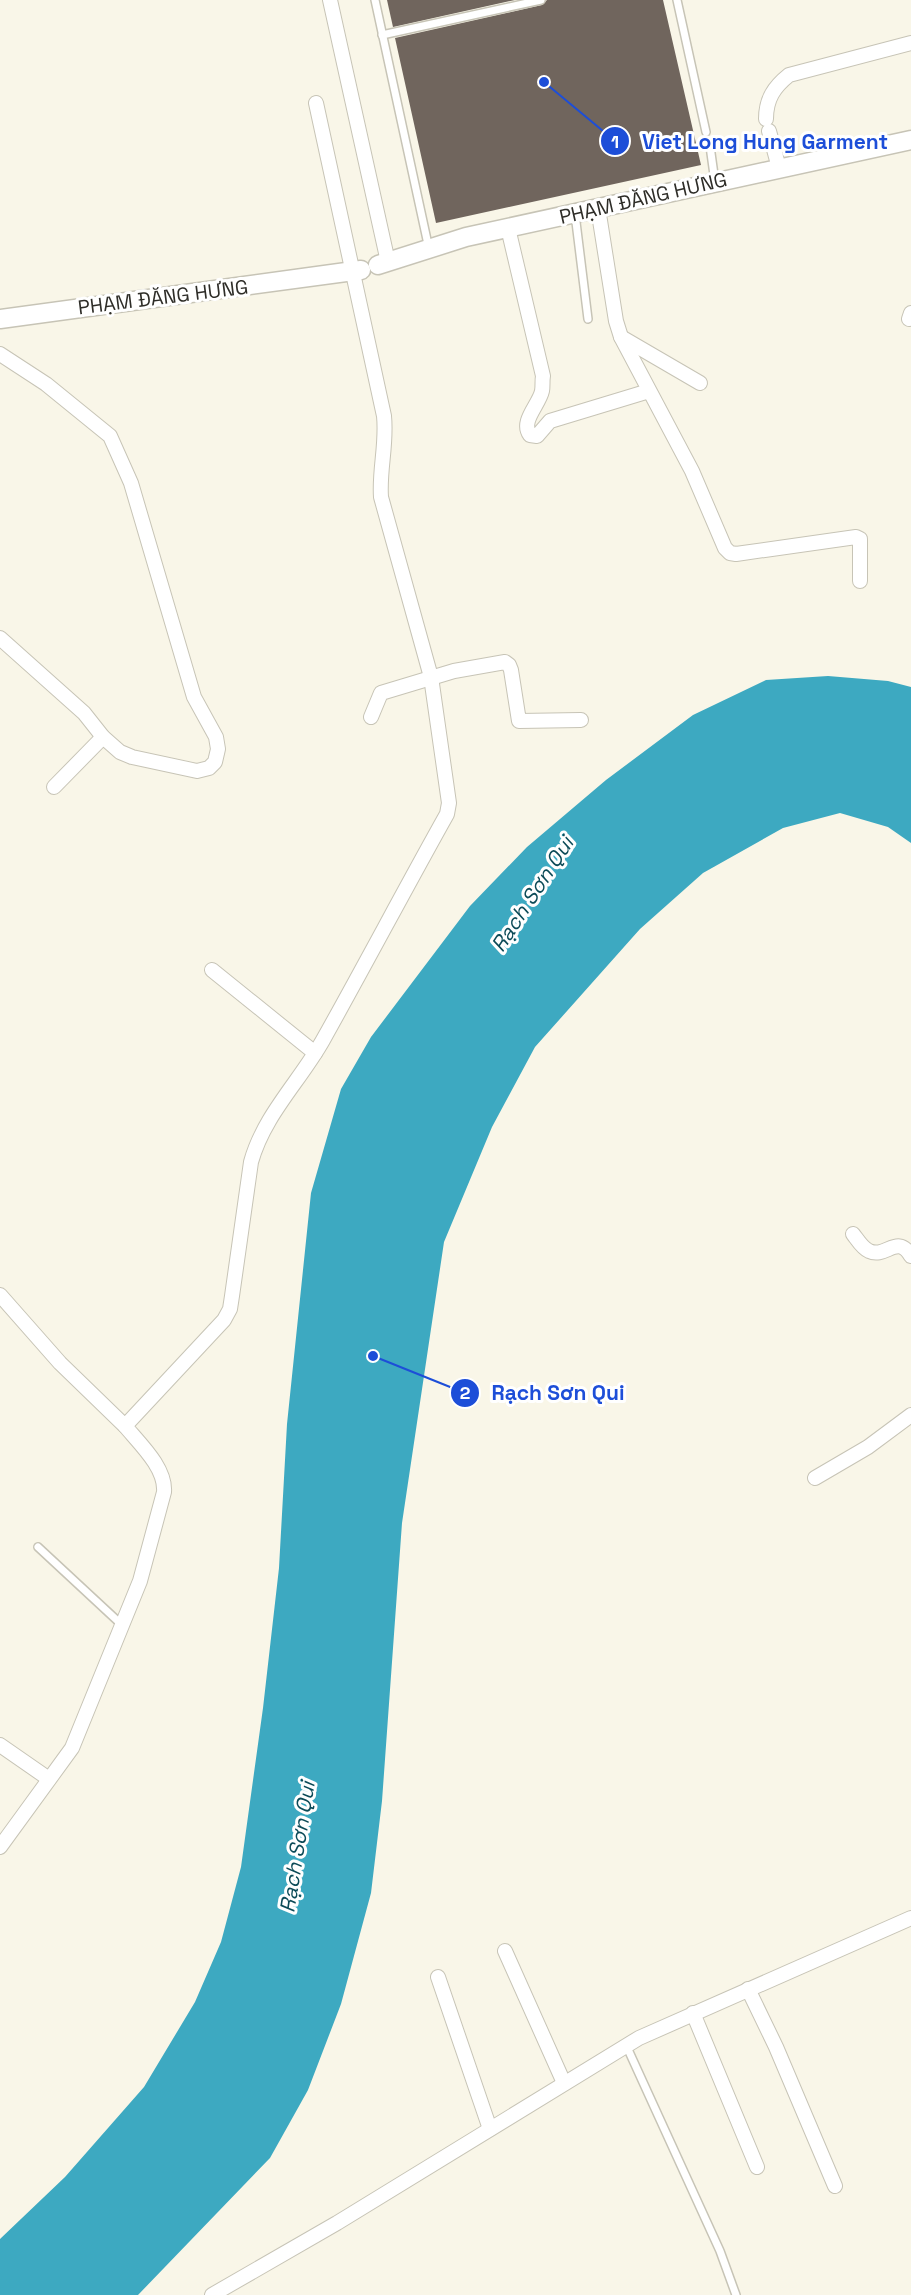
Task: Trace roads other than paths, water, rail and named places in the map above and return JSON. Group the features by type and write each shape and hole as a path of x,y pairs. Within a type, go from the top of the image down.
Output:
{"street":[{"path":"125,1426 224,1320 230,1309 255,1146 263,1130 315,1053 447,814 448,791 435,676 381,497 380,484 386,431 370,267 330,0"},
{"path":"778,168 767,125 766,106 771,93 789,75 911,43"},
{"path":"316,103 370,267"},
{"name":"PHẠM ĐĂNG HƯNG","path":"0,319 370,267 466,237 911,140"},
{"path":"598,208 616,321 621,337 692,471 725,548 730,553 736,554 856,537 860,539 860,581"},
{"path":"508,228 543,376 542,392 527,423 530,435 537,436 550,421 649,391"},
{"path":"621,337 700,383"},
{"path":"0,354 46,384 110,436 131,483 194,697 216,737 218,749 215,762 209,768 197,771 132,757 120,752 103,737 84,713 0,638"},
{"path":"371,717 381,693 454,671 505,662 511,670 519,721 580,720"},
{"path":"54,787 103,737"},
{"path":"212,970 315,1053"},
{"path":"853,1234 866,1250 880,1252 901,1246 906,1248 911,1256"},
{"path":"0,1296 60,1363 125,1426 161,1472 165,1482 140,1581 72,1748 0,1847"},
{"path":"814,1478 868,1447 911,1415"},
{"path":"0,1745 48,1779"},
{"path":"212,2295 337,2223 626,2045 693,2013 911,1918"},
{"path":"505,1951 564,2083"},
{"path":"438,1977 490,2128"},
{"path":"748,1989 784,2064 835,2186"},
{"path":"693,2013 757,2167"}],"lane":[{"path":"375,0 429,249"},
{"path":"382,34 541,0"},
{"path":"677,0 706,132"},
{"path":"710,146 716,182"},
{"path":"575,213 588,319"},
{"path":"38,1547 122,1626"},
{"path":"626,2045 720,2251 736,2295"}],"water":[{"path":"828,676 888,681 911,687 911,843 888,827 840,813 783,828 703,873 640,929 535,1047 492,1127 444,1242 402,1523 382,1801 371,1893 341,2004 308,2090 270,2158 138,2295 0,2295 0,2239 65,2177 144,2087 195,2002 221,1942 241,1867 263,1708 279,1568 287,1424 311,1193 341,1089 371,1037 470,906 527,847 606,780 693,715 766,680"}],"place":[{"name":"Viet Long Hung Garment","path":"544,82"},
{"name":"Rạch Sơn Qui","path":"373,1356"}]}
